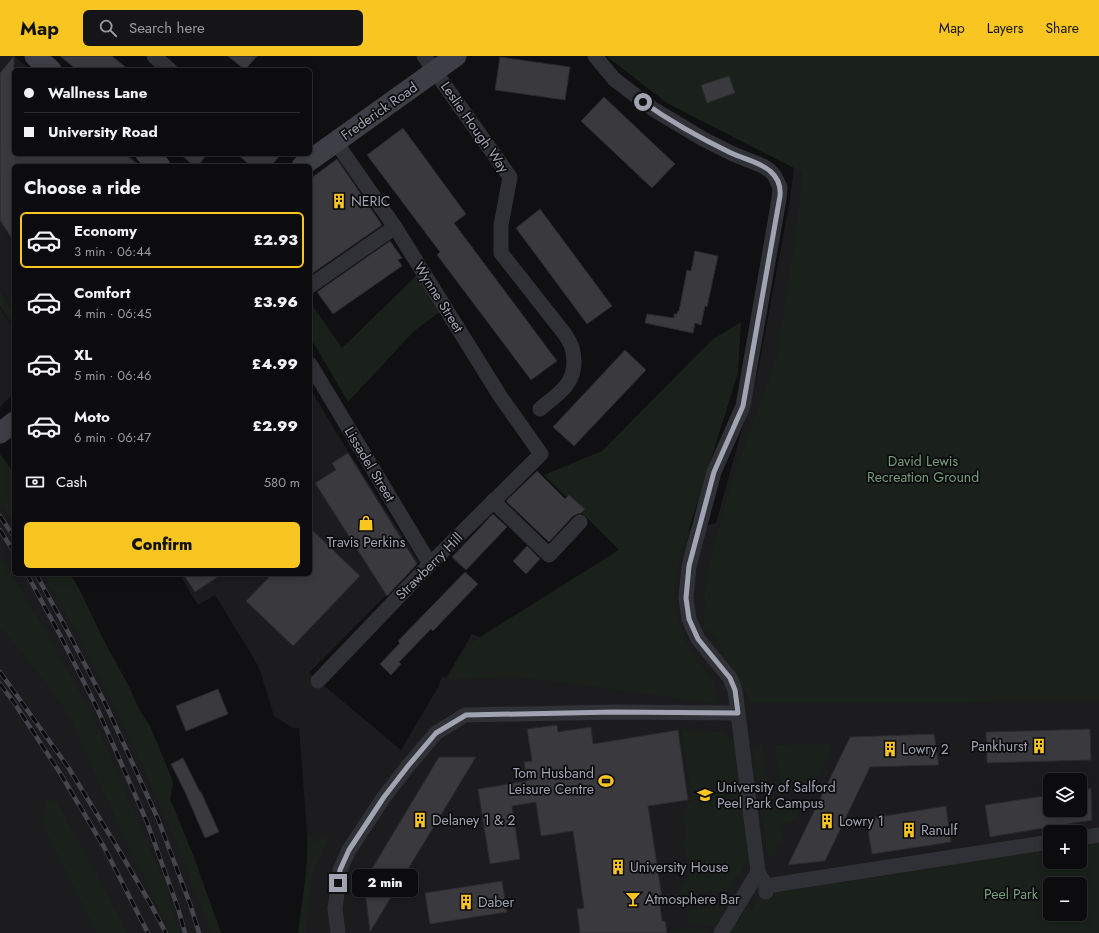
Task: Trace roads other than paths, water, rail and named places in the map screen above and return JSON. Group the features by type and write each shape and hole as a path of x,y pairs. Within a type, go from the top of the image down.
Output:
{"main road":[{"path":"35,56 49,68"},
{"name":"Frederick Road","path":"305,164 430,64 456,56"},
{"path":"148,156 158,164"},
{"path":"0,433 12,424"}],"street":[{"path":"154,56 168,68"},
{"path":"595,56 614,79 653,109 703,139 733,154 763,166 774,175 780,187 780,196 743,406 714,472 689,566 686,598 689,619 698,639 730,678 735,690 758,872 766,889 1043,843"},
{"name":"Leslie Hough Way","path":"430,64 510,177 501,225 501,253 572,345 574,370 572,379 565,388 540,409"},
{"name":"Wynne Street","path":"335,141 395,228 500,396 541,454"},
{"path":"312,285 395,228"},
{"name":"Lissadel Street","path":"312,367 430,564"},
{"name":"Strawberry Hill","path":"318,681 430,564 541,454"},
{"path":"493,501 549,555 580,522"},
{"path":"338,933 335,909 340,870 349,850 384,797 436,733 466,715 614,712 738,713"},
{"path":"1087,837 1099,835"},
{"path":"721,933 758,872"}],"railway":[{"path":"0,516 12,534"},
{"path":"0,530 12,549"},
{"path":"28,576 97,708 147,822 178,908 185,933"},
{"path":"37,576 105,703 158,819 190,904 199,933"},
{"path":"0,672 68,767 114,842 166,933"},
{"path":"0,684 13,701 60,773 104,847 148,933"}],"place":[{"name":"NERIC","path":"339,201"},
{"name":"Travis Perkins","path":"366,523"},
{"name":"Pankhurst","path":"1039,746"},
{"name":"Lowry 2","path":"890,749"},
{"name":"Tom Husband Leisure Centre","path":"606,781"},
{"name":"University of Salford Peel Park Campus","path":"705,795"},
{"name":"Delaney 1 & 2","path":"420,820"},
{"name":"Lowry 1","path":"827,821"},
{"name":"Ranulf","path":"909,830"},
{"name":"University House","path":"618,867"},
{"name":"Atmosphere Bar","path":"633,899"},
{"name":"Daber","path":"466,902"}],"park label":[{"name":"David Lewis Recreation Ground","path":"923,470"},
{"name":"Peel Park","path":"1011,894"}]}
